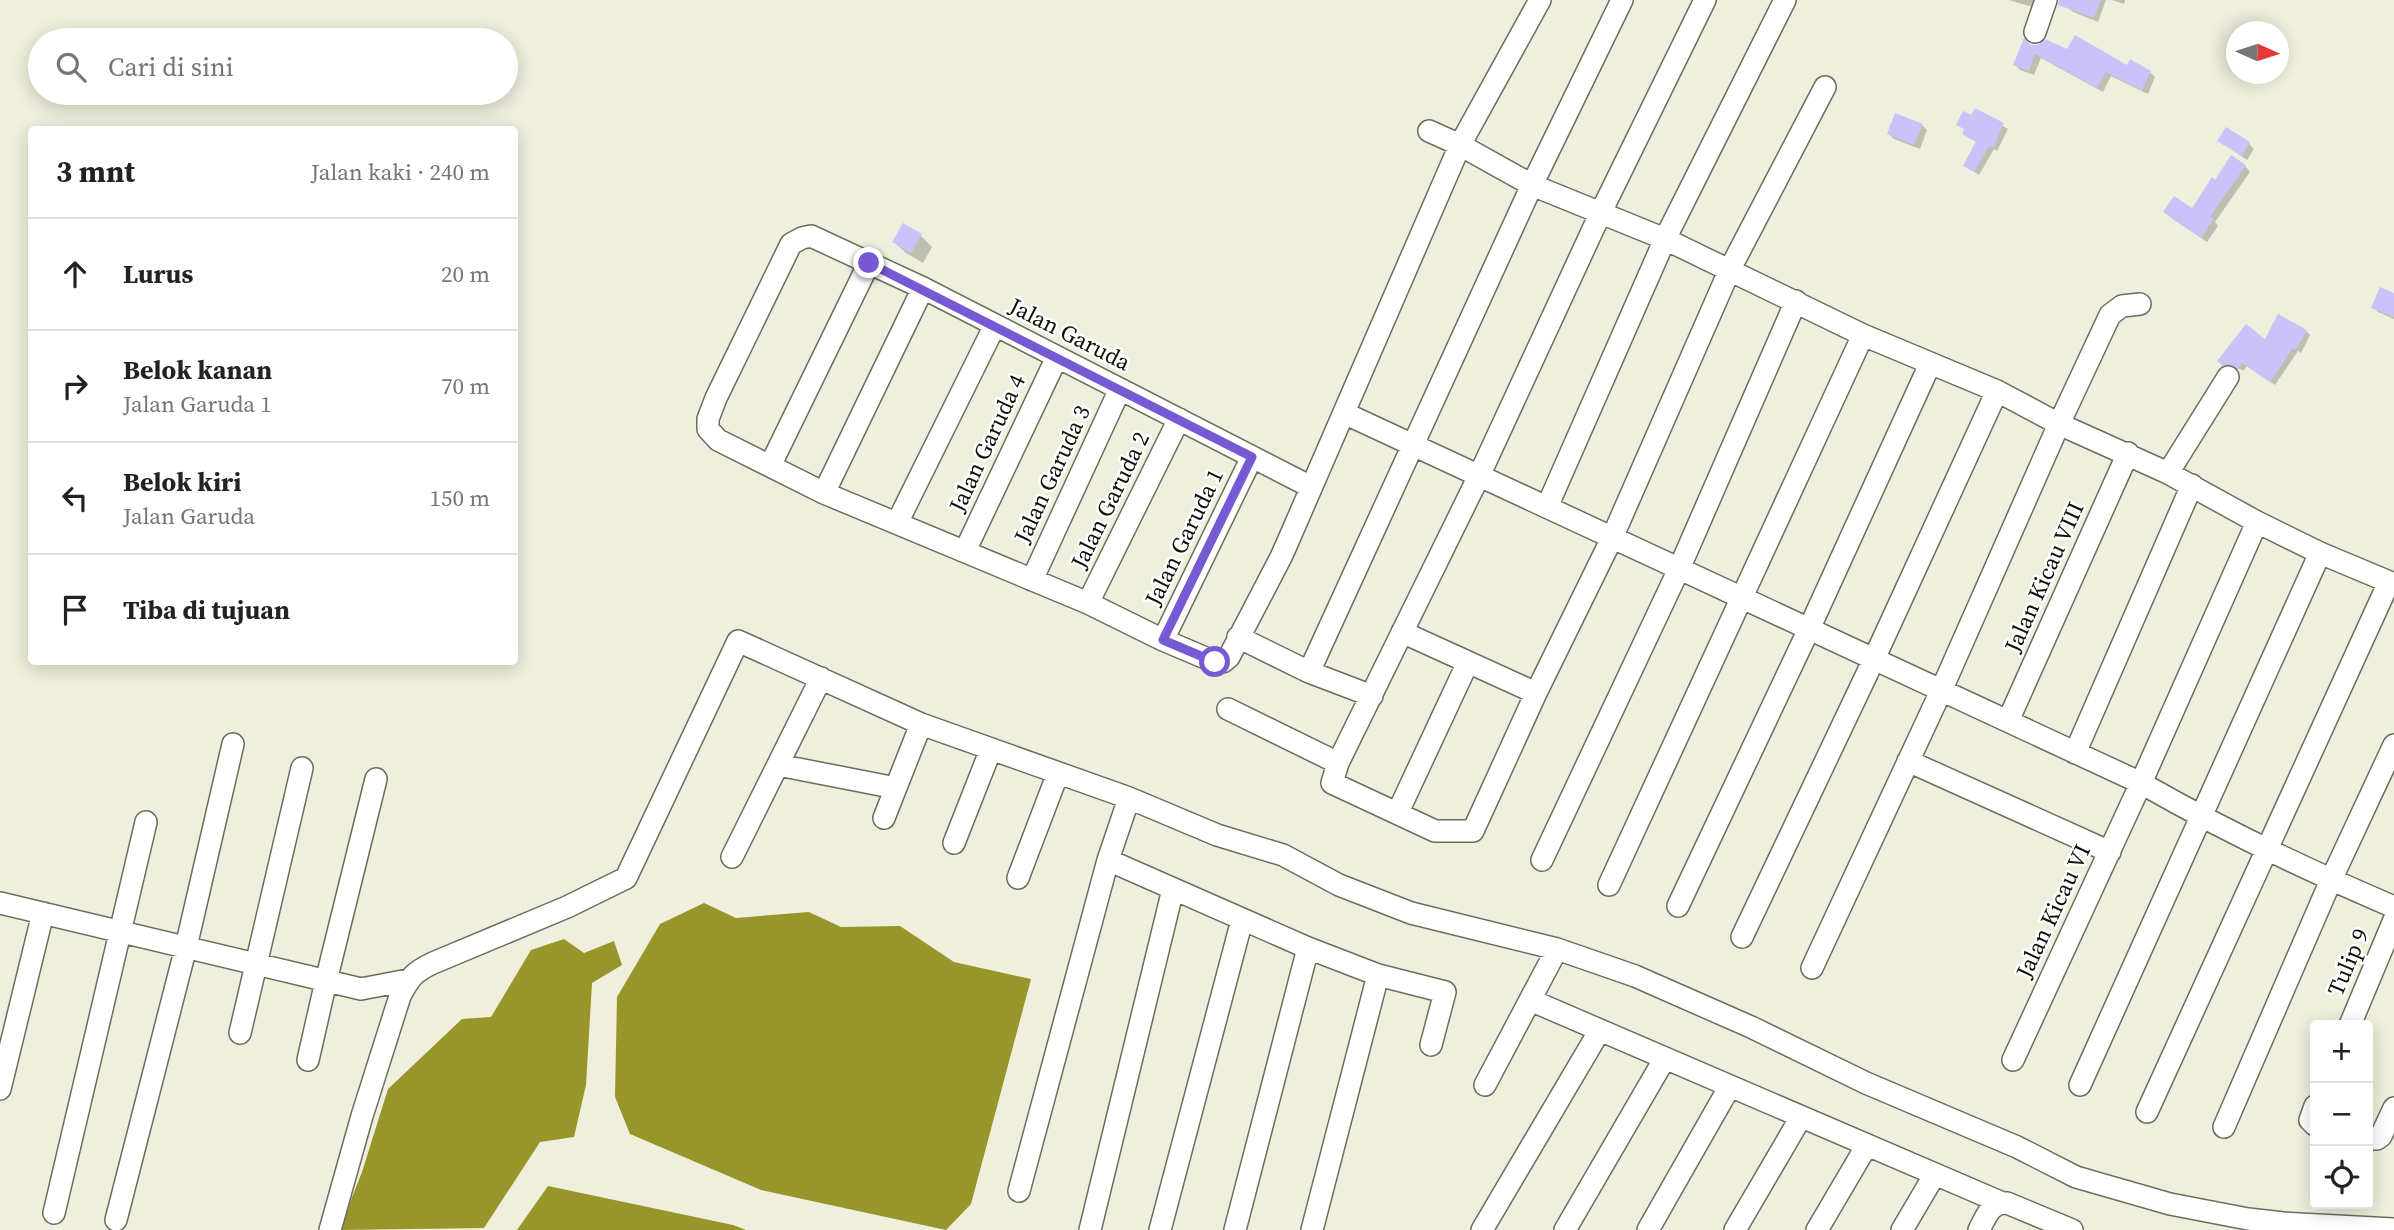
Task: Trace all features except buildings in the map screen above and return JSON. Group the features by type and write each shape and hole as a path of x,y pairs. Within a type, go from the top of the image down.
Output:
{"street":[{"path":"869,263 770,466 824,493 1088,603 1163,640 1215,662 1223,662 1229,657 1281,557 1460,145 1540,0"},
{"path":"1309,672 1532,185 1622,0"},
{"path":"1705,0 1601,212 1479,476 1338,763 1332,783 1435,831 1473,831 1536,693 1612,538 1730,269 1825,87"},
{"path":"1547,507 1665,239 1785,0"},
{"path":"2035,32 2046,0"},
{"path":"1429,131 1532,185 1665,239 1863,335 1997,391 2059,424 2168,472 2257,522 2391,583 2147,1112"},
{"name":"Jalan Garuda","path":"770,466 718,440 708,429 708,419 791,244 811,236 923,288 1311,487"},
{"path":"824,493 923,288"},
{"path":"1542,860 1679,569 1796,302"},
{"path":"1812,968 1941,691 2110,315 2122,306 2140,304"},
{"path":"897,523 995,325"},
{"path":"1609,885 1863,335"},
{"name":"Jalan Garuda 4","path":"965,551 1057,357"},
{"path":"1678,906 1930,364"},
{"path":"2168,472 2228,377"},
{"name":"Jalan Garuda 3","path":"1032,580 1120,389"},
{"path":"1742,937 1997,391"},
{"path":"1343,413 2141,783 2267,850 2394,907"},
{"name":"Jalan Garuda 2","path":"1088,603 1179,419"},
{"name":"Jalan Kicau VIII","path":"2008,722 2128,453"},
{"name":"Jalan Garuda 1","path":"1163,640 1252,457"},
{"path":"2075,753 2192,485"},
{"name":"Jalan Kicau VI","path":"2013,1060 2110,852 2257,522"},
{"path":"2080,1085 2320,552"},
{"path":"1402,632 1536,693"},
{"path":"1238,637 1309,672 1372,696"},
{"path":"330,1230 362,1115 404,988 416,971 433,962 567,907 626,878 738,641 921,724 1129,798 1217,835 1283,855 1339,885 1411,913 1557,949 1635,976 1751,1027 1866,1083 2017,1147 2076,1177 2170,1204 2248,1219 2393,1229"},
{"path":"1398,812 1468,662"},
{"path":"732,857 821,678"},
{"path":"1228,709 1338,763"},
{"path":"884,818 921,724"},
{"path":"116,1220 186,947 233,744"},
{"path":"2224,1127 2331,880 2394,745"},
{"path":"954,843 991,749"},
{"path":"1908,761 2110,852"},
{"path":"778,765 896,788"},
{"path":"240,1033 302,768"},
{"path":"1018,878 1058,773"},
{"path":"309,1060 376,779"},
{"path":"1019,1191 1108,860 1129,798"},
{"path":"54,1213 146,822"},
{"path":"1108,860 1308,948 1378,975 1445,992 1431,1045"},
{"path":"1090,1230 1173,889"},
{"path":"0,903 360,989 404,988"},
{"path":"0,1089 43,913"},
{"path":"1160,1230 1242,920"},
{"name":"Tulip 9","path":"2352,1020 2394,920"},
{"path":"1235,1230 1308,948"},
{"path":"1485,1086 1557,949"},
{"path":"1312,1230 1378,975"},
{"path":"1530,1000 2067,1229"},
{"path":"1482,1230 1600,1030"},
{"path":"1565,1230 1665,1058"},
{"path":"1648,1230 1730,1086"},
{"path":"2373,1139 2381,1136 2394,1108"},
{"path":"1735,1230 1801,1117"},
{"path":"1817,1230 1867,1145"},
{"path":"1902,1230 1935,1174"},
{"path":"1979,1230 1993,1205 2000,1202"}],"shaded area":[{"path":"704,903 736,918 809,912 841,927 900,926 954,962 1031,979 971,1204 946,1230 761,1190 630,1134 615,1097 617,997 660,924"},
{"path":"564,939 584,953 614,941 622,965 592,983 586,1085 574,1137 540,1142 484,1228 339,1230 362,1172 388,1089 462,1019 491,1017 531,950"},
{"path":"548,1186 733,1225 746,1230 517,1230"}],"route":[{"path":"869,263 1252,457 1163,640 1215,662"}]}
